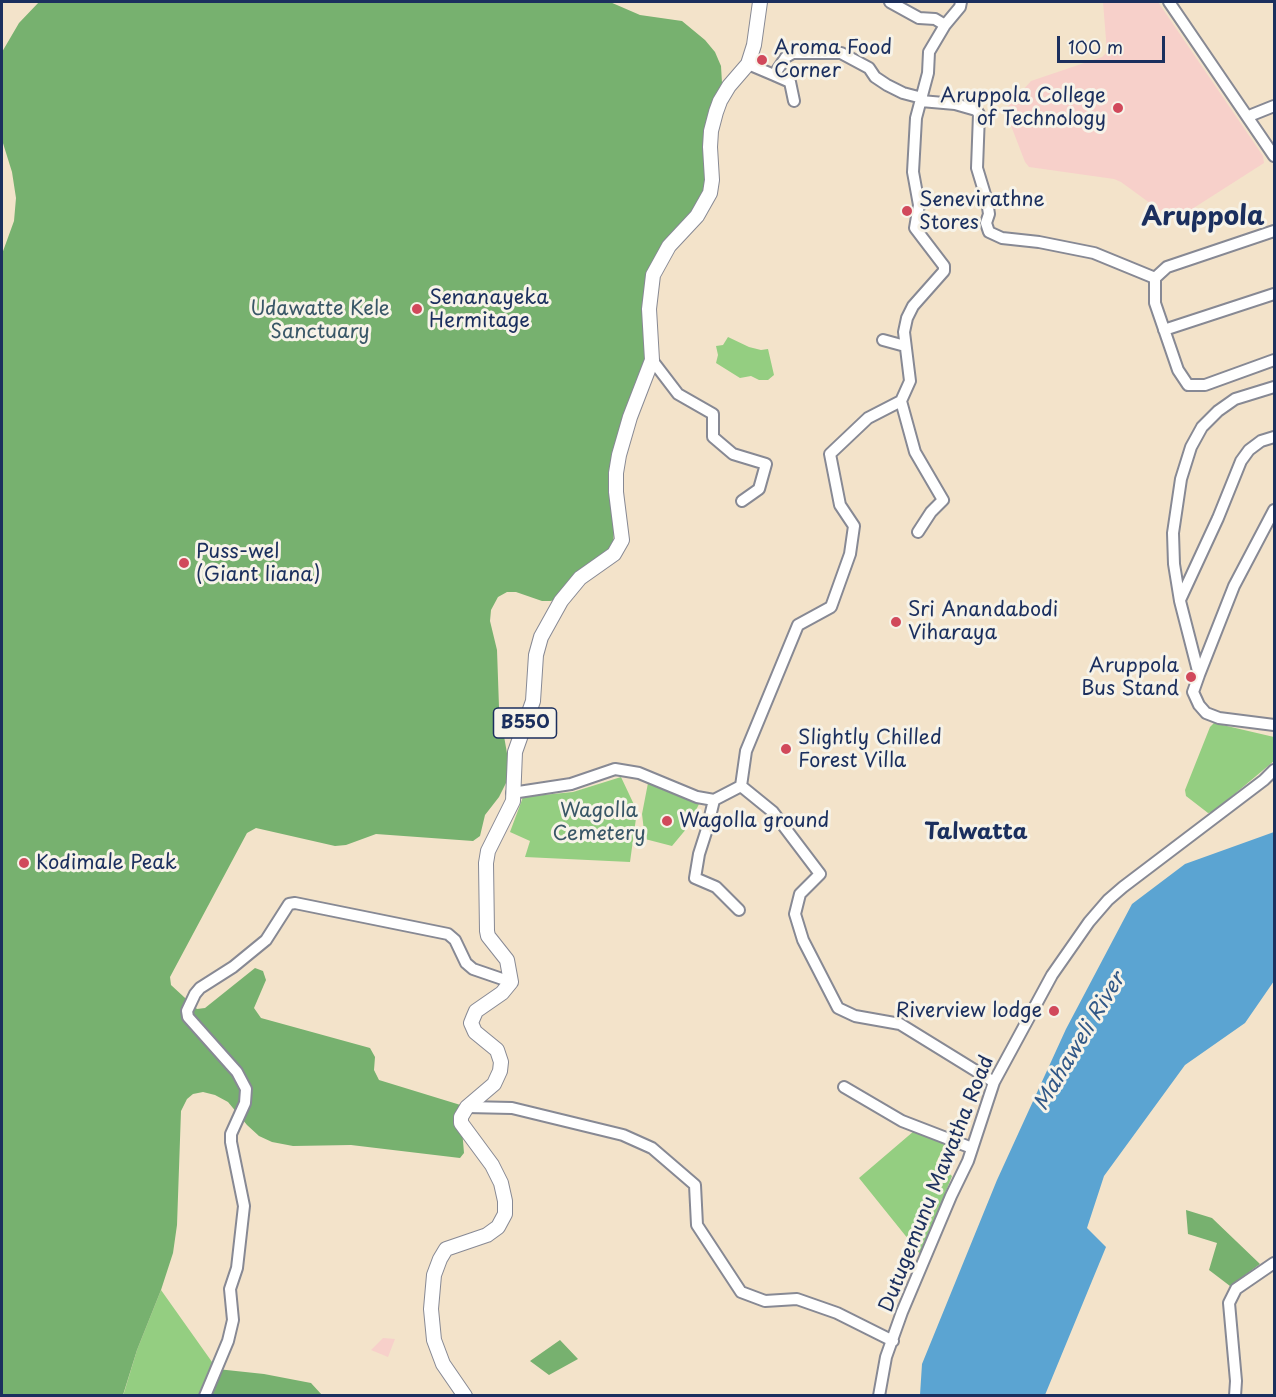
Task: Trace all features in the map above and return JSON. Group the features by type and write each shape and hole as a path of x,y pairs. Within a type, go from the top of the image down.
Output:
{"main road":[{"name":"B550","path":"511,982 511,971 507,960 491,940 487,931 486,863 492,842 510,808 515,752 533,701 536,655 541,637 561,601 580,578 614,554 621,540 616,492 619,455 630,417 652,360 649,309 653,276 669,246 697,216 710,193 711,131 720,101 729,86 748,64 754,45 760,2"},
{"path":"465,1395 443,1364 434,1340 431,1309 434,1275 446,1249 487,1235 498,1227 505,1214 501,1183 492,1165 461,1123 460,1117 467,1107 494,1084 500,1071 501,1062 493,1046 475,1032 471,1023 476,1011 502,993 511,982"}],"street":[{"path":"890,2 920,18 934,19 945,25"},
{"path":"741,786 746,751 798,626 831,607 850,554 854,526 840,505 830,454 868,418 901,401 910,381 904,332 907,318 913,306 944,271 939,258 915,228 919,205 913,172 916,118 928,73 928,52 960,7 961,2"},
{"path":"1169,2 1275,156"},
{"path":"774,75 786,57 793,53 841,53 869,68 875,77 903,93 922,100 955,104 976,110 979,114 977,168 987,201 989,214 986,223 989,232 1002,238 1039,242 1094,253 1155,278"},
{"path":"748,64 790,82 794,101"},
{"path":"1249,116 1275,105"},
{"path":"1275,231 1167,267 1155,278 1155,303 1178,370 1183,381 1188,385 1205,385 1275,360"},
{"path":"1164,330 1275,294"},
{"path":"883,340 905,346"},
{"path":"652,360 678,394 713,414 713,437 733,454 765,464 759,489 742,501"},
{"path":"1199,675 1180,601 1174,564 1173,533 1181,479 1191,447 1202,427 1218,411 1235,399 1275,387"},
{"path":"901,401 915,452 943,500 931,512 918,532"},
{"path":"1180,601 1241,461 1248,450 1261,441 1275,437"},
{"path":"1275,510 1234,586 1193,692 1206,713 1219,718 1275,725"},
{"path":"512,793 571,784 615,769 639,773 697,796 714,800 741,786"},
{"name":"Dutugemunu Mawatha Road","path":"879,1395 886,1357 913,1286 972,1148 994,1082 1052,975 1089,922 1108,900 1275,770"},
{"path":"741,786 773,812 820,874 800,894 795,914 803,940 838,1008 855,1016 900,1024 994,1082"},
{"path":"714,800 695,878 716,887 739,910"},
{"path":"204,1395 228,1341 233,1320 230,1289 237,1268 244,1206 231,1134 245,1103 246,1089 237,1072 188,1017 187,1011 195,994 266,940 289,904 295,903 448,934 455,940 466,963 473,969 511,982"},
{"path":"844,1087 902,1121 972,1148"},
{"path":"467,1107 512,1108 623,1135 652,1148 695,1185 697,1225 741,1292 765,1301 797,1299 837,1313 893,1341"},
{"path":"1235,1395 1236,1381 1229,1303 1236,1289 1275,1263"}],"shaded area":[{"name":"Aruppola College of Technology","path":"1103,2 1158,2 1263,156 1264,163 1178,218 1169,217 1114,179 1029,167 1005,110 1031,81 1102,57 1107,52"},
{"path":"383,1338 395,1339 388,1357 371,1350"}],"green space":[{"name":"Udawatte Kele Sanctuary","path":"39,2 610,2 640,15 682,21 705,40 715,52 721,66 722,83 716,101 702,202 660,260 646,373 621,428 613,545 559,597 551,601 542,601 516,592 507,592 498,597 491,610 490,621 497,650 499,707 509,765 507,781 499,797 485,815 480,836 473,841 376,834 346,845 335,846 256,828 247,833 170,977 171,985 197,1009 205,1008 255,968 263,971 266,980 254,1008 261,1018 370,1048 375,1057 374,1070 379,1080 467,1107 461,1117 464,1153 460,1158 351,1145 293,1146 272,1142 259,1136 228,1102 203,1092 193,1094 187,1099 181,1111 177,1225 173,1253 123,1395 2,1395 2,254 14,221 16,198 12,172 2,140 2,52 19,23"},
{"path":"728,337 749,347 768,349 774,375 768,380 759,380 751,376 740,378 716,363 718,355 716,346 723,345"},
{"path":"1214,723 1274,737 1274,761 1213,812 1208,813 1186,796 1185,790 1210,727"},
{"name":"Wagolla Cemetery","path":"621,777 637,811 630,862 525,857 530,841 510,832 523,797 573,792"},
{"name":"Wagolla ground","path":"648,783 700,802 687,828 672,846 645,839 642,814"},
{"path":"914,1131 946,1142 936,1163 952,1176 921,1255 859,1178"},
{"path":"1186,1210 1212,1218 1260,1264 1230,1286 1209,1270 1217,1243 1188,1234"},
{"path":"161,1290 217,1369 205,1395 123,1396 137,1350"},
{"path":"560,1340 578,1359 549,1375 530,1361"},
{"path":"217,1369 264,1374 311,1383 322,1395 205,1396"}],"water":[{"name":"Mahaweli River","path":"1274,832 1274,981 1245,1023 1185,1065 1104,1176 1087,1228 1106,1247 1045,1395 920,1395 922,1364 997,1180 1066,1029 1132,904 1185,864"}],"place":[{"name":"Aroma Food Corner","path":"762,60"},
{"name":"Aruppola College of Technology","path":"1118,108"},
{"name":"Senevirathne Stores","path":"907,211"},
{"name":"Senanayeka Hermitage","path":"417,309"},
{"name":"Puss-wel (Giant liana)","path":"184,563"},
{"name":"Sri Anandabodi Viharaya","path":"896,622"},
{"name":"Aruppola Bus Stand","path":"1191,677"},
{"name":"Slightly Chilled Forest Villa","path":"786,749"},
{"name":"Wagolla ground","path":"667,821"},
{"name":"Kodimale Peak","path":"24,863"},
{"name":"Riverview lodge","path":"1054,1011"}],"district":[{"name":"Aruppola","path":"1203,218"},
{"name":"Talwatta","path":"976,833"}]}
